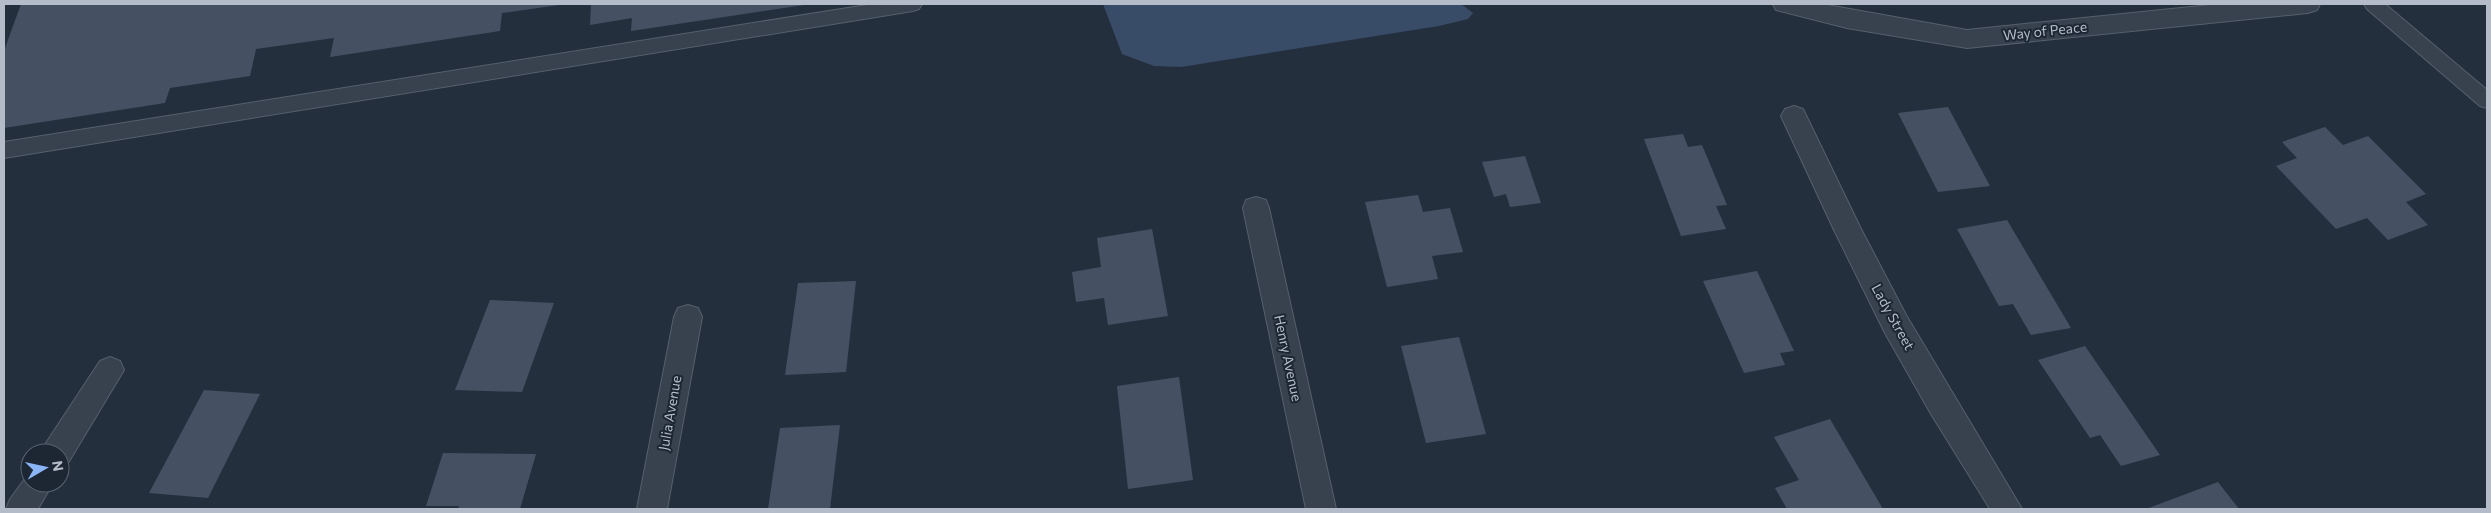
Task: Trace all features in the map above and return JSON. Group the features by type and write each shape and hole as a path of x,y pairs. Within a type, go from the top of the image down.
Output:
{"street":[{"name":"Way of Peace","path":"1785,4 1847,19 1967,39 2270,6 2308,4"},
{"name":"Lady Street","path":"1794,116 1846,229 1882,299 1942,406 2007,509"},
{"name":"Henry Avenue","path":"1256,208 1321,509"},
{"name":"Julia Avenue","path":"652,509 688,316"},
{"path":"63,443 110,370"},
{"path":"21,509 31,493"}],"lane":[{"path":"4,150 913,4"},
{"path":"2374,4 2487,101"}],"water":[{"path":"1103,4 1461,4 1473,13 1468,19 1439,26 1181,67 1154,66 1122,54"}],"building":[{"path":"21,4 559,5 502,13 500,31 330,57 334,38 256,49 250,76 170,88 165,103 4,128 4,51"},
{"path":"591,4 804,5 631,31 632,18 590,25"},
{"path":"1948,107 1990,186 1938,192 1898,113"},
{"path":"2325,127 2343,145 2368,136 2426,194 2406,202 2428,225 2388,240 2367,218 2336,229 2276,166 2297,158 2282,142"},
{"path":"1683,134 1688,147 1702,145 1727,205 1716,206 1726,229 1681,236 1644,139"},
{"path":"1525,156 1541,203 1510,207 1506,194 1494,197 1482,162"},
{"path":"1418,195 1423,212 1450,208 1463,252 1432,256 1438,279 1387,287 1365,202"},
{"path":"2007,220 2071,328 2031,335 2013,304 1999,306 1957,229"},
{"path":"1152,229 1168,316 1108,325 1104,298 1076,302 1072,272 1101,267 1097,238"},
{"path":"1757,271 1794,351 1780,353 1785,365 1744,373 1703,281"},
{"path":"856,281 846,372 785,375 798,283"},
{"path":"490,300 554,303 522,392 455,390"},
{"path":"1459,337 1486,434 1426,443 1401,346"},
{"path":"2085,346 2160,455 2121,466 2100,435 2090,438 2038,360"},
{"path":"1179,377 1193,480 1128,489 1117,386"},
{"path":"204,390 260,394 208,498 149,493"},
{"path":"1830,419 1883,509 1787,509 1775,488 1799,480 1774,437"},
{"path":"840,425 830,509 768,509 780,428"},
{"path":"443,453 536,454 520,509 458,509 459,506 426,506"},
{"path":"2218,482 2239,509 2146,509"}]}
